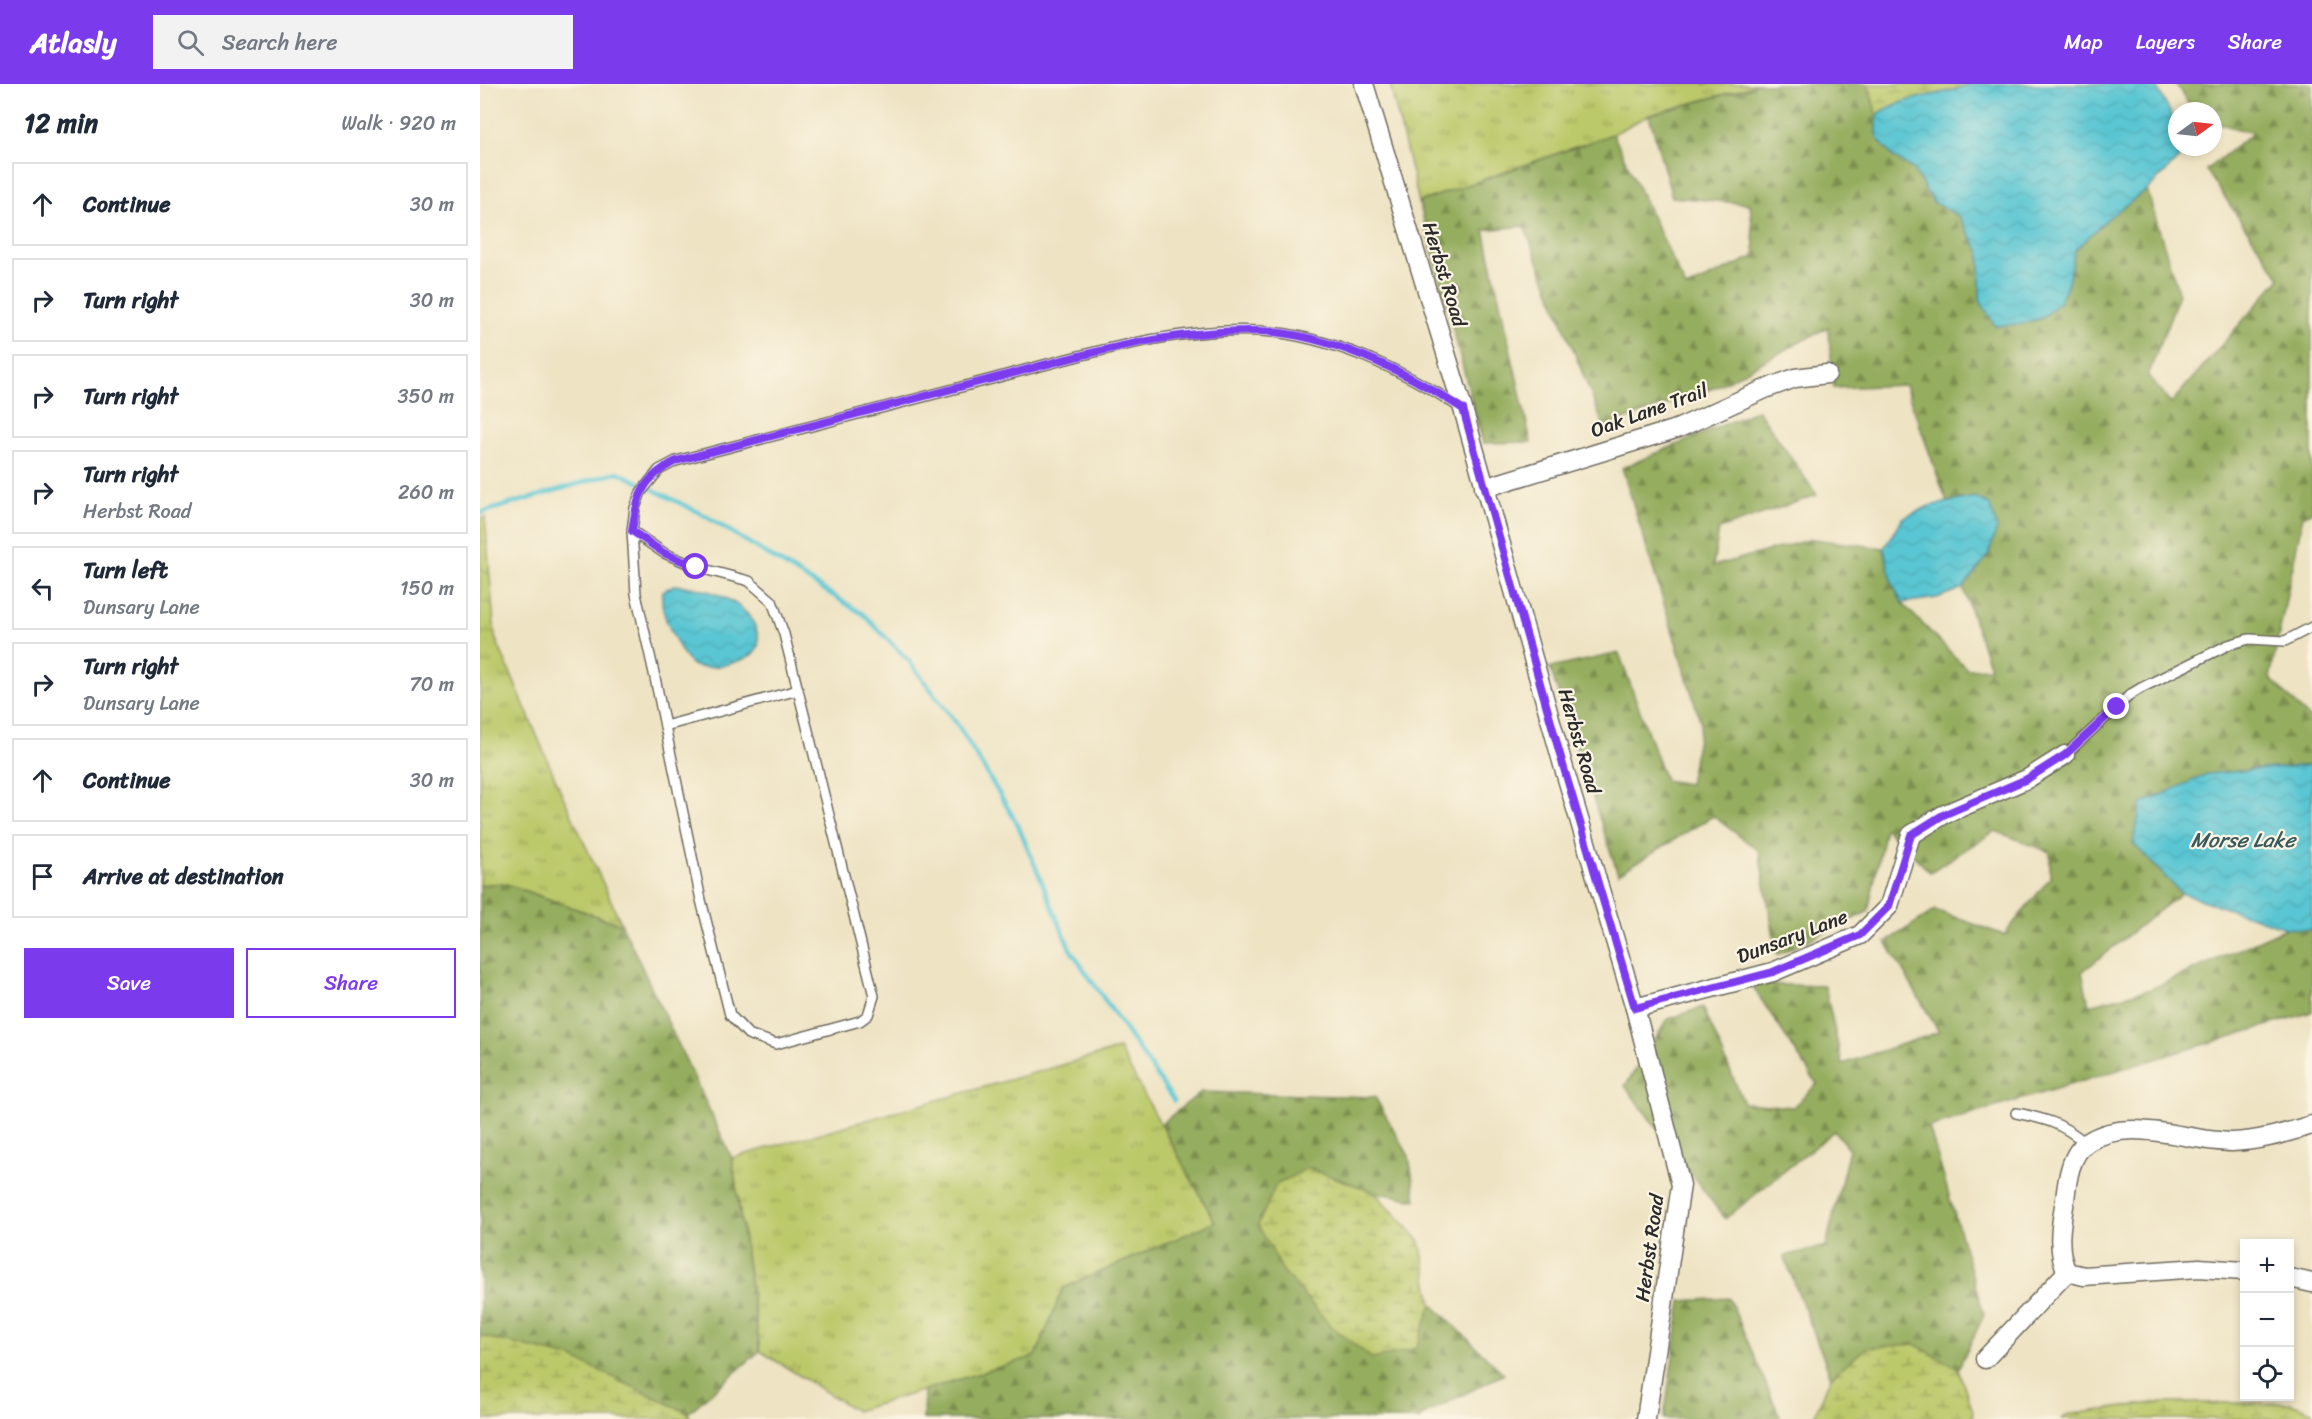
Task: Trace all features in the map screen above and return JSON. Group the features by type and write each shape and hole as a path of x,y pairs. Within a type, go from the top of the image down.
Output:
{"street":[{"name":"Herbst Road","path":"1364,84 1463,409 1635,1008 1681,1185 1647,1419"},
{"name":"Oak Lane Trail","path":"1484,488 1679,428 1765,388 1795,378 1827,374"},
{"name":"Dunsary Lane","path":"1635,1008 1773,972 1860,935 1889,906 1911,835 1943,815 2027,779 2065,755"},
{"path":"2067,1272 2062,1262 2061,1228 2068,1177 2076,1157 2086,1143 2114,1132 2137,1131 2229,1142 2253,1140 2312,1125"},
{"path":"2067,1272 2084,1276 2199,1268 2240,1271"},
{"path":"1985,1359 2067,1272"},
{"path":"2294,1279 2312,1283"}],"lane":[{"path":"632,531 664,553 696,567 749,581 772,601 784,634 874,996 868,1015 860,1021 776,1044 748,1034 729,1015 701,900 636,594 632,531 635,508 641,492 658,470 676,461 1048,364 1147,342 1210,332 1260,331 1305,337 1336,345 1430,387 1463,409"},
{"path":"2065,755 2131,694 2141,688 2228,645 2249,639 2285,640 2312,627"},
{"path":"665,726 798,690"},
{"path":"2016,1113 2044,1118 2064,1126 2086,1143"}],"green space":[{"path":"1390,84 1754,84 1649,115 1613,134 1419,202"},
{"path":"1754,84 1868,84 1877,115 1878,138 1893,157 1913,169 1933,202 1959,216 1980,252 1980,300 2021,324 2043,318 2060,301 2067,286 2075,250 2107,219 2147,190 2179,294 2148,376 2171,403 2280,278 2206,170 2253,133 2222,124 2222,102 2187,102 2176,84 2312,84 2312,511 2303,516 2270,678 2312,721 2312,765 2207,774 2133,843 2181,893 2082,972 2089,1005 2151,989 2286,928 2312,930 2312,1012 1929,1127 1984,1315 1958,1369 1913,1344 1866,1348 1831,1377 1784,1256 1826,1246 1849,1149 1834,1131 1725,1219 1625,1086 1668,1019 1703,1007 1744,1103 1793,1107 1817,1084 1751,984 1825,986 1842,1064 1939,1032 1886,942 1935,910 2004,935 2050,878 2050,852 1995,831 1930,872 1885,828 1868,912 1777,955 1759,851 1713,816 1618,874 1550,668 1619,653 1665,780 1689,784 1701,723 1622,468 1758,410 1817,495 1719,529 1713,566 1812,539 1884,548 1892,582 1902,603 1967,669 1990,668 1963,588 1988,555 1975,497 1947,502 1905,385 1834,388 1828,327 1716,387 1604,427 1524,226 1484,230 1531,442 1483,443 1419,202 1613,134 1686,288 1755,256 1750,204 1672,197 1649,115 1753,87"},
{"path":"1868,84 1971,84 1899,103 1877,115"},
{"path":"485,517 495,637 561,792 622,925 503,883 480,885 480,519"},
{"path":"503,883 622,925 732,1158 760,1351 688,1413 570,1357 480,1336 480,885"},
{"path":"1119,1049 1215,1222 1064,1288 1036,1356 856,1411 760,1351 732,1158"},
{"path":"1201,1092 1375,1097 1409,1156 1416,1200 1374,1192 1308,1168 1415,1348 1432,1304 1504,1374 1421,1416 1420,1419 923,1419 924,1390 1036,1356 1063,1288 1215,1222 1161,1124"},
{"path":"1308,1168 1374,1192 1420,1241 1432,1304 1416,1348 1373,1359 1331,1326 1283,1271 1258,1225 1276,1185"},
{"path":"1729,1298 1781,1419 1664,1419 1681,1301"},
{"path":"480,1336 570,1357 688,1413 691,1419 480,1419"},
{"path":"1914,1344 1958,1369 1973,1411 1972,1419 1813,1419 1831,1377 1866,1348"},
{"path":"2153,1403 2291,1403 2312,1411 2312,1419 2062,1419 2066,1415"}],"water":[{"path":"1971,84 2155,84 2168,108 2168,156 2179,156 2179,158 2147,190 2107,219 2075,250 2067,286 2060,301 2043,318 2021,324 1995,326 1980,301 1980,252 1959,216 1933,202 1913,169 1893,157 1877,138 1877,115 1888,108 1899,103"},
{"path":"1975,497 1990,505 1997,528 1988,556 1963,588 1937,598 1902,603 1892,582 1884,548 1903,518 1929,506"},
{"path":"674,585 711,592 734,603 744,611 752,621 759,638 759,645 753,654 727,665 699,667 690,663 672,634 663,609 663,591"},
{"name":"Morse Lake","path":"2312,765 2312,930 2286,928 2181,893 2133,843 2141,804 2207,774"}],"waterway":[{"path":"480,513 618,472 704,515 863,614 909,661 959,727 1018,825 1070,949 1174,1101"}],"route":[{"path":"696,567 664,553 632,531 635,508 641,492 658,470 676,461 1048,364 1147,342 1210,332 1260,331 1305,337 1336,345 1430,387 1463,409 1563,765 1635,1008 1773,972 1860,935 1889,906 1911,835 1943,815 2027,779 2065,755 2117,707"}]}
